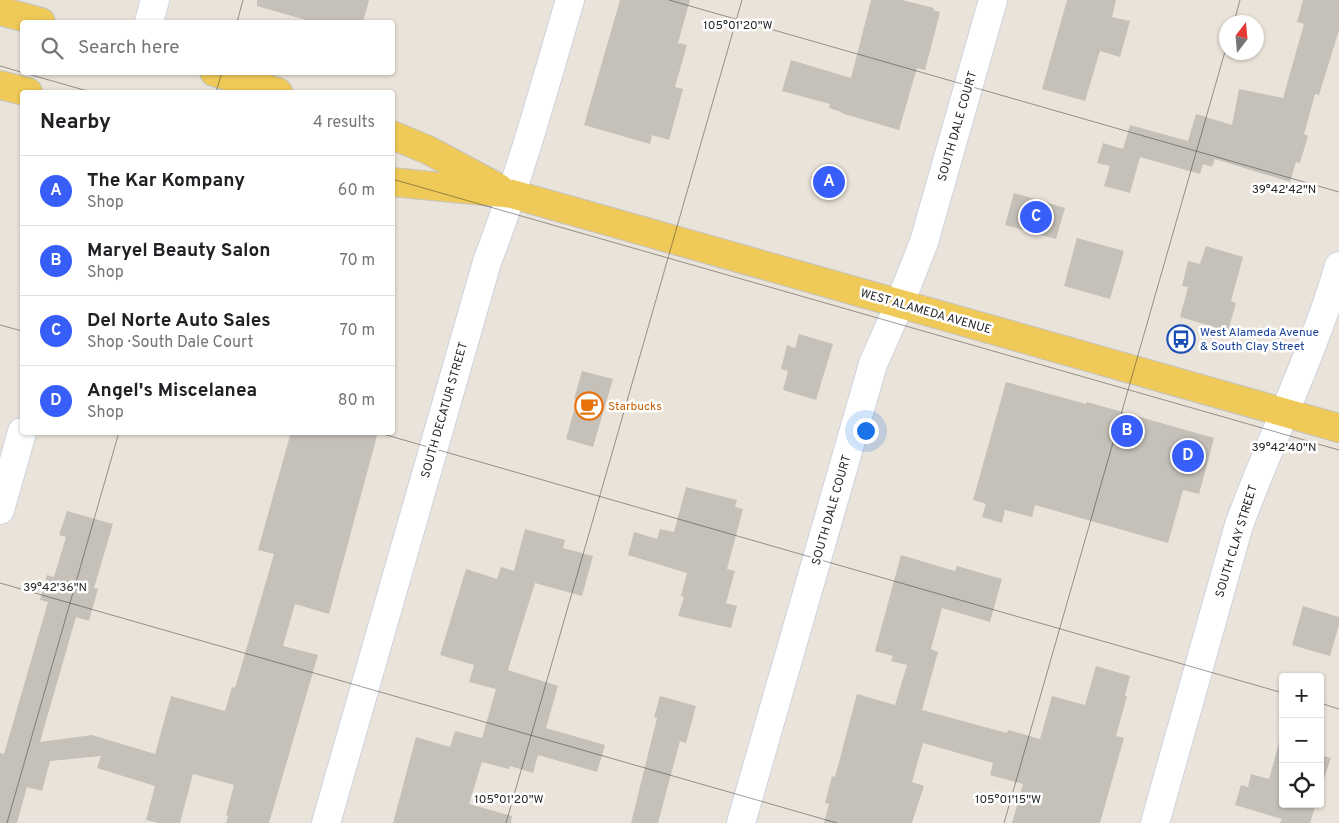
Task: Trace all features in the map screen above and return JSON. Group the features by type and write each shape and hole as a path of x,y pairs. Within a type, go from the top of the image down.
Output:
{"main road":[{"path":"0,11 34,20"},
{"path":"224,75 272,90"},
{"path":"0,84 21,90"},
{"name":"WEST ALAMEDA AVENUE","path":"395,136 428,150 512,194"},
{"name":"WEST ALAMEDA AVENUE","path":"395,182 512,194 1339,428"}],"street":[{"path":"149,20 155,0"},
{"name":"SOUTH DECATUR STREET","path":"326,823 487,262 512,194 570,0"},
{"name":"SOUTH DALE COURT","path":"741,823 873,364 924,242 993,0"},
{"name":"SOUTH CLAY STREET","path":"1155,823 1239,526 1255,480 1316,336 1339,266"},
{"path":"0,510 21,435"}],"building":[{"path":"257,0 369,0 364,20 306,20 257,6"},
{"path":"620,0 690,0 678,43 687,45 675,87 683,89 669,140 652,135 650,144 584,125"},
{"path":"871,0 902,0 934,8 933,10 940,12 925,70 917,68 899,130 841,113 829,108 830,104 782,91 791,60 851,78"},
{"path":"1067,0 1116,0 1112,17 1130,21 1120,57 1100,51 1085,101 1042,89"},
{"path":"1303,0 1339,0 1339,30 1319,95 1315,94 1304,134 1308,136 1300,163 1296,162 1290,182 1215,159 1212,167 1203,164 1200,174 1140,157 1130,193 1104,186 1110,166 1097,163 1103,143 1123,149 1130,125 1188,141 1196,114 1232,125 1239,89 1283,98 1304,24 1297,22"},
{"path":"1014,193 1065,208 1056,239 1005,225"},
{"path":"1077,238 1124,251 1110,299 1064,286"},
{"path":"1206,246 1243,257 1231,301 1236,303 1228,331 1180,317 1188,287 1182,286 1188,261 1200,264"},
{"path":"799,334 833,344 816,400 783,390 788,371 781,369 787,345 795,348"},
{"path":"582,371 613,379 593,447 566,439 577,400 574,399"},
{"path":"1006,382 1086,404 1087,402 1214,438 1199,494 1183,490 1168,543 1035,505 1032,517 1005,510 1002,523 982,517 986,504 973,500"},
{"path":"290,435 377,435 329,614 295,604 283,646 318,655 269,823 226,823 228,816 226,815 234,785 193,774 180,823 158,823 146,820 155,786 97,768 101,756 50,761 42,791 27,787 17,823 0,823 0,753 4,754 48,602 40,600 47,575 54,577 66,537 59,535 67,511 113,524 94,588 98,589 89,621 76,617 40,742 92,735 155,754 171,696 225,711 232,687 235,688 274,554 258,550"},
{"path":"686,487 737,500 735,507 743,509 727,569 735,571 726,603 737,606 731,628 678,616 684,597 681,596 687,573 628,555 634,532 657,539 660,529 674,532"},
{"path":"525,529 565,540 563,548 593,556 582,596 535,583 508,670 558,686 546,728 605,745 597,772 538,755 533,773 510,766 509,769 482,762 469,804 512,816 511,823 393,823 416,737 450,747 455,731 482,738 496,689 469,682 474,665 440,655 466,569 497,579 501,567 514,571"},
{"path":"901,555 955,571 957,566 1002,579 990,622 942,608 931,649 938,652 922,710 1007,733 1008,730 1040,739 1052,696 1085,705 1096,666 1130,676 1125,696 1127,696 1116,736 1124,738 1100,823 1012,823 1023,784 990,775 993,763 923,743 912,782 924,786 912,823 824,823 829,804 825,803 832,776 835,777 857,694 895,705 907,665 891,661 893,656 875,651"},
{"path":"1303,606 1339,617 1339,625 1330,656 1292,645"},
{"path":"660,696 696,706 686,743 680,741 658,823 631,823 657,718 654,717"},
{"path":"1279,743 1279,808 1315,808 1310,823 1280,823 1282,819 1235,805 1241,785 1248,787 1251,774 1269,779"},
{"path":"1324,756 1331,758 1324,779"}],"place":[{"name":"The Kar Kompany","path":"829,182"},
{"name":"Del Norte Auto Sales","path":"1036,217"},
{"name":"West Alameda Avenue & South Clay Street","path":"1181,339"},
{"name":"Starbucks","path":"589,406"},
{"name":"Maryel Beauty Salon","path":"1127,431"},
{"name":"Angel's Miscelanea","path":"1188,456"}]}
